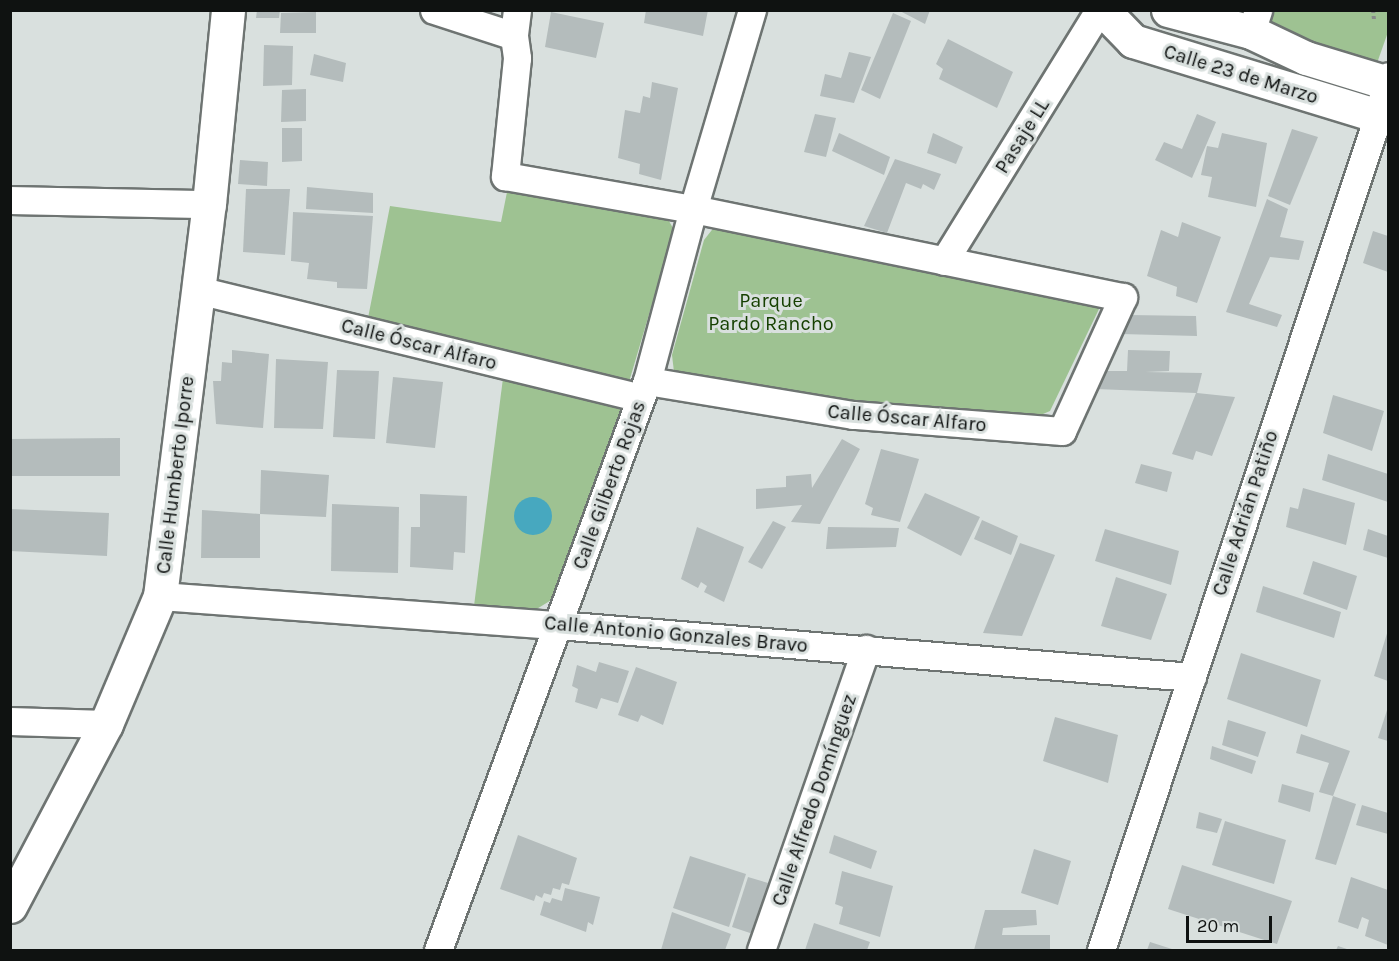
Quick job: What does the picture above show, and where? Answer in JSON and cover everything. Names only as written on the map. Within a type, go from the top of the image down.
[{"type":"street","name":"Calle Humberto Iporre","points":[[10,906],[106,724],[159,596],[209,204],[228,10]]},
{"type":"street","points":[[434,10],[515,23],[518,58],[505,176],[693,209],[944,261]]},
{"type":"street","name":"Calle Gilberto Rojas","points":[[438,951],[643,390],[693,209],[752,10]]},
{"type":"street","name":"Calle 23 de Marzo","points":[[1101,10],[1133,41],[1383,117]]},
{"type":"street","name":"Pasaje LL","points":[[944,261],[1101,10]]},
{"type":"street","name":"Calle 23 de Marzo","points":[[1168,10],[1255,21],[1306,58],[1388,80]]},
{"type":"street","name":"Calle Adrián Patiño","points":[[1101,951],[1383,117],[1388,80]]},
{"type":"street","points":[[10,200],[209,204]]},
{"type":"street","name":"Calle Óscar Alfaro","points":[[198,290],[643,390],[853,416],[1062,431],[1123,297],[944,261]]},
{"type":"street","name":"Calle Antonio Gonzales Bravo","points":[[159,596],[558,625],[1192,677]]},
{"type":"street","name":"Calle Alfredo Domínguez","points":[[761,951],[866,650]]},
{"type":"street","points":[[10,721],[106,724]]},
{"type":"path","points":[[1373,10],[1374,20]]},
{"type":"green space","points":[[1268,11],[1388,11],[1388,32],[1376,66],[1304,42],[1279,29],[1267,18]]},
{"type":"green space","name":"Parque Pardo Rancho","points":[[508,187],[653,215],[669,221],[674,230],[629,382],[368,318],[390,206],[501,222]]},
{"type":"green space","name":"Parque Pardo Rancho","points":[[715,226],[1089,299],[1099,309],[1050,411],[1036,417],[933,411],[688,378],[674,372],[672,355],[704,240]]},
{"type":"green space","points":[[503,378],[623,405],[553,599],[535,610],[474,606]]},
{"type":"water","points":[[533,497],[546,503],[552,516],[546,529],[533,535],[520,529],[514,516],[520,503]]},
{"type":"building","points":[[257,10],[280,10],[279,18],[256,18]]},
{"type":"building","points":[[646,10],[708,10],[703,36],[644,23]]},
{"type":"building","points":[[898,10],[930,10],[925,24]]},
{"type":"building","points":[[316,12],[316,33],[280,33],[281,13]]},
{"type":"building","points":[[551,12],[604,23],[596,58],[545,47]]},
{"type":"building","points":[[893,13],[911,21],[880,99],[861,90]]},
{"type":"building","points":[[948,39],[1013,72],[997,108],[939,79],[943,69],[936,64]]},
{"type":"building","points":[[264,45],[293,46],[292,85],[263,86]]},
{"type":"building","points":[[849,52],[871,57],[854,103],[820,96],[825,74],[841,78]]},
{"type":"building","points":[[314,54],[346,63],[343,82],[310,75]]},
{"type":"building","points":[[652,82],[678,88],[661,180],[639,174],[640,164],[618,158],[625,110],[640,113],[643,96],[650,98]]},
{"type":"building","points":[[306,89],[306,121],[281,122],[282,90]]},
{"type":"building","points":[[815,114],[836,118],[826,157],[804,152]]},
{"type":"building","points":[[1197,114],[1216,122],[1192,178],[1155,160],[1164,142],[1182,149]]},
{"type":"building","points":[[282,128],[302,128],[302,161],[282,162]]},
{"type":"building","points":[[1292,129],[1318,137],[1290,205],[1268,196]]},
{"type":"building","points":[[839,133],[890,157],[884,175],[832,151]]},
{"type":"building","points":[[933,133],[963,147],[956,164],[927,153]]},
{"type":"building","points":[[1222,133],[1267,143],[1256,207],[1208,197],[1212,177],[1201,175],[1207,146],[1218,148]]},
{"type":"building","points":[[895,159],[941,174],[934,190],[923,184],[921,189],[906,183],[887,233],[864,226]]},
{"type":"building","points":[[240,160],[268,162],[267,186],[238,184]]},
{"type":"building","points":[[307,187],[373,193],[373,213],[306,209]]},
{"type":"building","points":[[246,189],[290,189],[285,255],[243,252]]},
{"type":"building","points":[[1267,199],[1288,209],[1280,237],[1304,241],[1299,260],[1270,257],[1249,304],[1282,315],[1277,327],[1226,312]]},
{"type":"building","points":[[293,212],[373,216],[367,289],[337,288],[337,282],[307,279],[309,263],[291,261]]},
{"type":"building","points":[[1182,222],[1221,237],[1197,303],[1176,296],[1177,287],[1147,276],[1161,230],[1178,237]]},
{"type":"building","points":[[1373,231],[1388,236],[1388,272],[1363,263]]},
{"type":"building","points":[[1129,315],[1196,316],[1197,336],[1121,334]]},
{"type":"building","points":[[232,350],[269,354],[263,428],[216,424],[213,381],[221,381],[222,362],[232,363]]},
{"type":"building","points":[[1128,350],[1170,351],[1169,371],[1145,372],[1202,373],[1197,393],[1235,397],[1212,456],[1196,451],[1193,460],[1172,454],[1196,393],[1096,389],[1104,371],[1127,371]]},
{"type":"building","points":[[276,359],[328,362],[323,429],[274,428]]},
{"type":"building","points":[[337,370],[379,371],[375,439],[333,437]]},
{"type":"building","points":[[393,377],[443,382],[435,448],[386,443]]},
{"type":"building","points":[[1333,395],[1384,411],[1372,451],[1323,433]]},
{"type":"building","points":[[120,438],[120,476],[10,476],[10,439]]},
{"type":"building","points":[[842,439],[860,449],[820,524],[791,522],[802,505],[756,509],[756,489],[786,487],[786,476],[811,474],[812,488]]},
{"type":"building","points":[[881,449],[919,459],[900,522],[871,515],[873,508],[865,504]]},
{"type":"building","points":[[1328,454],[1388,474],[1388,502],[1322,480]]},
{"type":"building","points":[[1141,464],[1172,472],[1167,492],[1135,483]]},
{"type":"building","points":[[261,470],[329,475],[326,517],[260,514]]},
{"type":"building","points":[[1303,488],[1355,503],[1346,545],[1286,527],[1290,507],[1298,509]]},
{"type":"building","points":[[925,493],[980,517],[961,556],[907,528]]},
{"type":"building","points":[[420,494],[467,496],[465,553],[454,552],[453,570],[410,567],[411,527],[420,527]]},
{"type":"building","points":[[332,504],[399,507],[398,573],[331,571]]},
{"type":"building","points":[[10,509],[109,513],[107,556],[10,551]]},
{"type":"building","points":[[202,510],[260,514],[260,558],[201,558]]},
{"type":"building","points":[[982,520],[1018,536],[1011,555],[974,539]]},
{"type":"building","points":[[773,521],[786,527],[762,569],[748,562]]},
{"type":"building","points":[[697,527],[744,547],[724,602],[704,592],[707,586],[701,582],[698,588],[681,579]]},
{"type":"building","points":[[828,527],[899,528],[896,547],[826,549]]},
{"type":"building","points":[[1105,529],[1179,551],[1171,585],[1095,561]]},
{"type":"building","points":[[1368,529],[1388,536],[1388,558],[1363,550]]},
{"type":"building","points":[[1020,543],[1055,555],[1022,636],[983,633]]},
{"type":"building","points":[[1313,561],[1357,576],[1347,610],[1303,594]]},
{"type":"building","points":[[1116,577],[1167,594],[1151,640],[1101,626]]},
{"type":"building","points":[[1263,586],[1341,612],[1334,638],[1256,612]]},
{"type":"building","points":[[1388,630],[1388,681],[1374,676]]},
{"type":"building","points":[[1241,653],[1321,680],[1307,727],[1227,699]]},
{"type":"building","points":[[599,662],[629,671],[618,703],[601,698],[597,709],[575,702],[578,689],[572,686],[577,665],[596,672]]},
{"type":"building","points":[[636,667],[677,682],[663,725],[641,715],[638,722],[618,715]]},
{"type":"building","points":[[1388,707],[1388,741],[1378,738]]},
{"type":"building","points":[[1055,717],[1118,735],[1108,783],[1043,761]]},
{"type":"building","points":[[1228,720],[1266,732],[1258,757],[1222,745]]},
{"type":"building","points":[[1301,734],[1350,751],[1333,796],[1319,792],[1329,763],[1296,753]]},
{"type":"building","points":[[1212,746],[1256,761],[1252,774],[1210,759]]},
{"type":"building","points":[[1282,784],[1314,793],[1310,812],[1278,802]]},
{"type":"building","points":[[1333,796],[1356,804],[1336,865],[1315,859]]},
{"type":"building","points":[[1362,805],[1388,813],[1388,834],[1356,825]]},
{"type":"building","points":[[1199,812],[1222,819],[1217,833],[1196,828]]},
{"type":"building","points":[[1225,821],[1286,840],[1274,884],[1212,865]]},
{"type":"building","points":[[518,835],[577,858],[569,885],[562,883],[560,890],[553,888],[551,895],[544,893],[542,898],[536,895],[534,901],[500,889]]},
{"type":"building","points":[[834,835],[877,851],[871,869],[829,853]]},
{"type":"building","points":[[1034,849],[1071,861],[1058,905],[1021,893]]},
{"type":"building","points":[[690,856],[746,874],[729,927],[673,908]]},
{"type":"building","points":[[1182,865],[1292,901],[1277,944],[1168,909]]},
{"type":"building","points":[[842,871],[893,886],[880,937],[839,924],[843,907],[835,904]]},
{"type":"building","points":[[748,877],[768,883],[753,934],[732,927]]},
{"type":"building","points":[[1351,877],[1388,890],[1388,945],[1365,936],[1369,920],[1362,917],[1358,929],[1338,922]]},
{"type":"building","points":[[565,888],[600,897],[593,925],[588,922],[586,932],[540,915],[544,901],[550,903],[552,898],[562,901]]},
{"type":"building","points":[[985,910],[1036,910],[1037,925],[1003,928],[1002,935],[1050,935],[1050,950],[974,950]]},
{"type":"building","points":[[672,912],[731,934],[725,950],[661,950]]},
{"type":"building","points":[[814,923],[870,942],[867,950],[805,950]]},
{"type":"building","points":[[1150,942],[1175,950],[1147,950]]},
{"type":"building","points":[[1338,946],[1350,950],[1336,950]]}]
